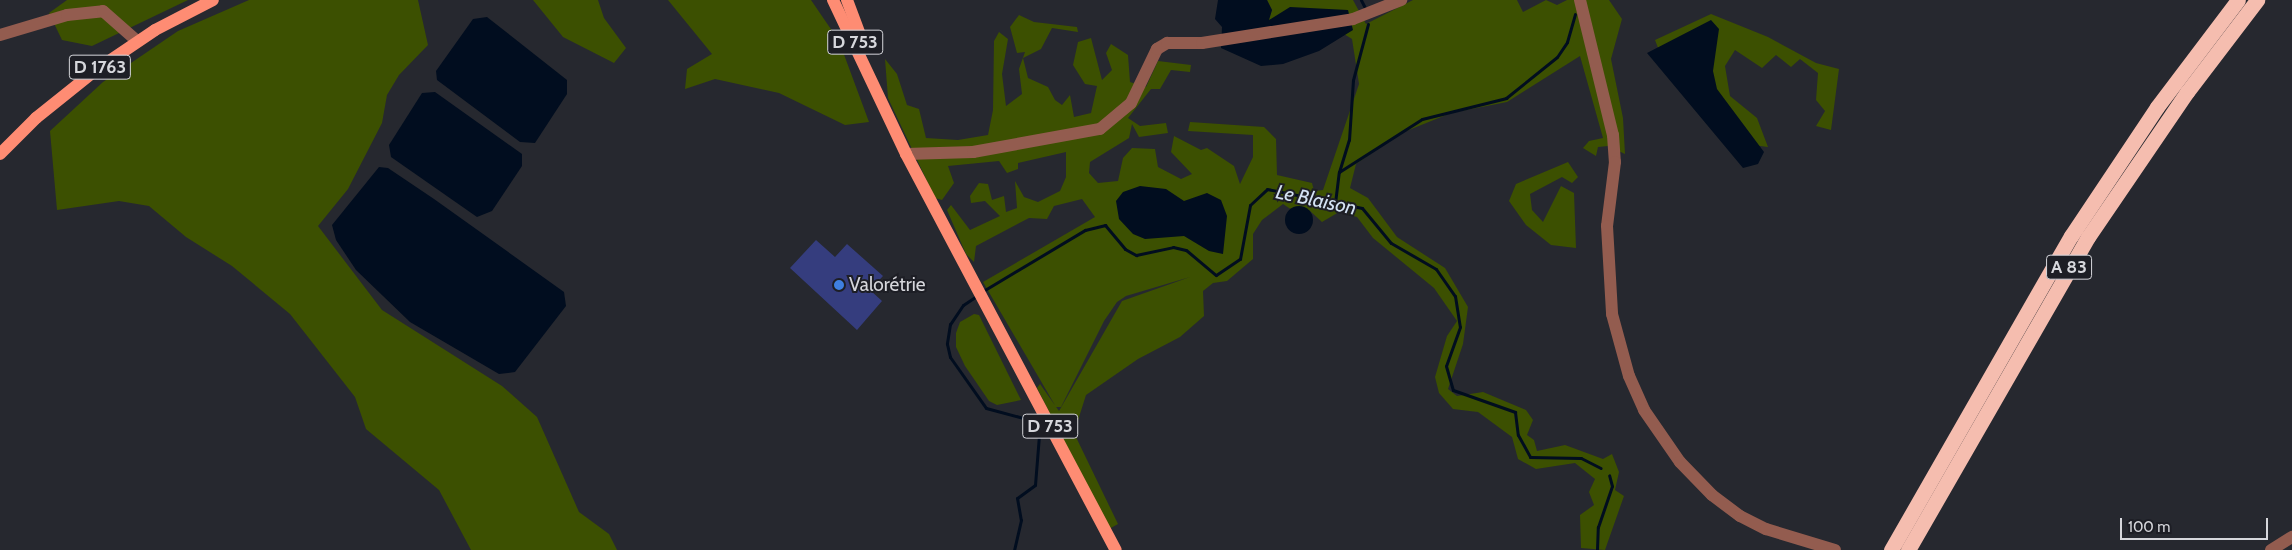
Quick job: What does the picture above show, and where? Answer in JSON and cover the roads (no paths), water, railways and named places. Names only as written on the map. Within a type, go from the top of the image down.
[{"type":"highway","name":"A 83","points":[[1891,550],[2071,236],[2153,113],[2238,0]]},
{"type":"highway","name":"A 83","points":[[1908,550],[2088,237],[2171,114],[2257,0]]},
{"type":"main road","name":"D 1763","points":[[0,154],[36,118],[137,42],[213,0]]},
{"type":"main road","name":"D 753","points":[[833,0],[875,84],[906,154],[1116,550]]},
{"type":"main road","name":"D 753","points":[[847,0],[875,84]]},
{"type":"street","points":[[906,154],[973,152],[1100,129],[1131,104],[1157,49],[1167,43],[1202,43],[1346,20],[1375,13],[1401,0]]},
{"type":"street","points":[[1580,0],[1614,135],[1615,162],[1607,226],[1612,314],[1629,376],[1644,410],[1680,462],[1733,510],[1766,529],[1835,550]]},
{"type":"street","points":[[0,35],[67,15],[103,11],[137,42]]},
{"type":"street","points":[[2271,550],[2292,537]]},
{"type":"water","points":[[1218,0],[1267,0],[1272,10],[1269,20],[1290,7],[1348,10],[1353,30],[1319,51],[1283,64],[1261,66],[1221,48],[1222,27],[1215,19]]},
{"type":"water","points":[[487,17],[567,80],[567,94],[535,143],[520,142],[437,80],[436,71],[473,19]]},
{"type":"water","points":[[1711,20],[1719,29],[1713,71],[1717,89],[1764,152],[1758,164],[1743,168],[1647,53]]},
{"type":"water","points":[[435,92],[522,154],[522,166],[492,211],[477,217],[391,157],[389,145],[422,93]]},
{"type":"water","points":[[379,167],[388,168],[434,199],[564,292],[566,306],[515,372],[499,374],[410,322],[356,270],[336,240],[332,225]]},
{"type":"water","points":[[1140,186],[1166,189],[1184,201],[1207,193],[1221,200],[1227,216],[1223,254],[1209,251],[1184,236],[1145,239],[1133,234],[1119,219],[1116,201],[1123,192]]},
{"type":"water","points":[[1299,206],[1309,210],[1313,220],[1309,230],[1299,234],[1289,230],[1285,220],[1289,210]]},
{"type":"waterway","points":[[1361,0],[1366,10]]},
{"type":"waterway","points":[[1335,203],[1339,172],[1422,119],[1506,98],[1557,57],[1567,42],[1575,14]]},
{"type":"waterway","points":[[1339,172],[1349,140],[1353,80],[1368,24]]},
{"type":"waterway","name":"Le Blaison","points":[[983,291],[1085,230],[1105,225],[1125,249],[1136,255],[1173,247],[1186,250],[1216,275],[1240,259],[1250,205],[1267,189],[1362,208],[1391,243],[1436,269],[1455,296],[1460,327],[1446,366],[1453,390],[1515,412],[1518,435],[1530,457],[1581,458],[1601,468]]},
{"type":"waterway","name":"Le Blaison","points":[[978,295],[963,305],[950,324],[947,344],[950,357],[986,408],[1024,418],[1039,435],[1035,485],[1017,498],[1021,520],[1014,550]]},
{"type":"waterway","name":"Le Blaison","points":[[1597,550],[1598,527],[1612,486],[1609,475]]},
{"type":"place","name":"Valorétrie","points":[[839,285]]}]
